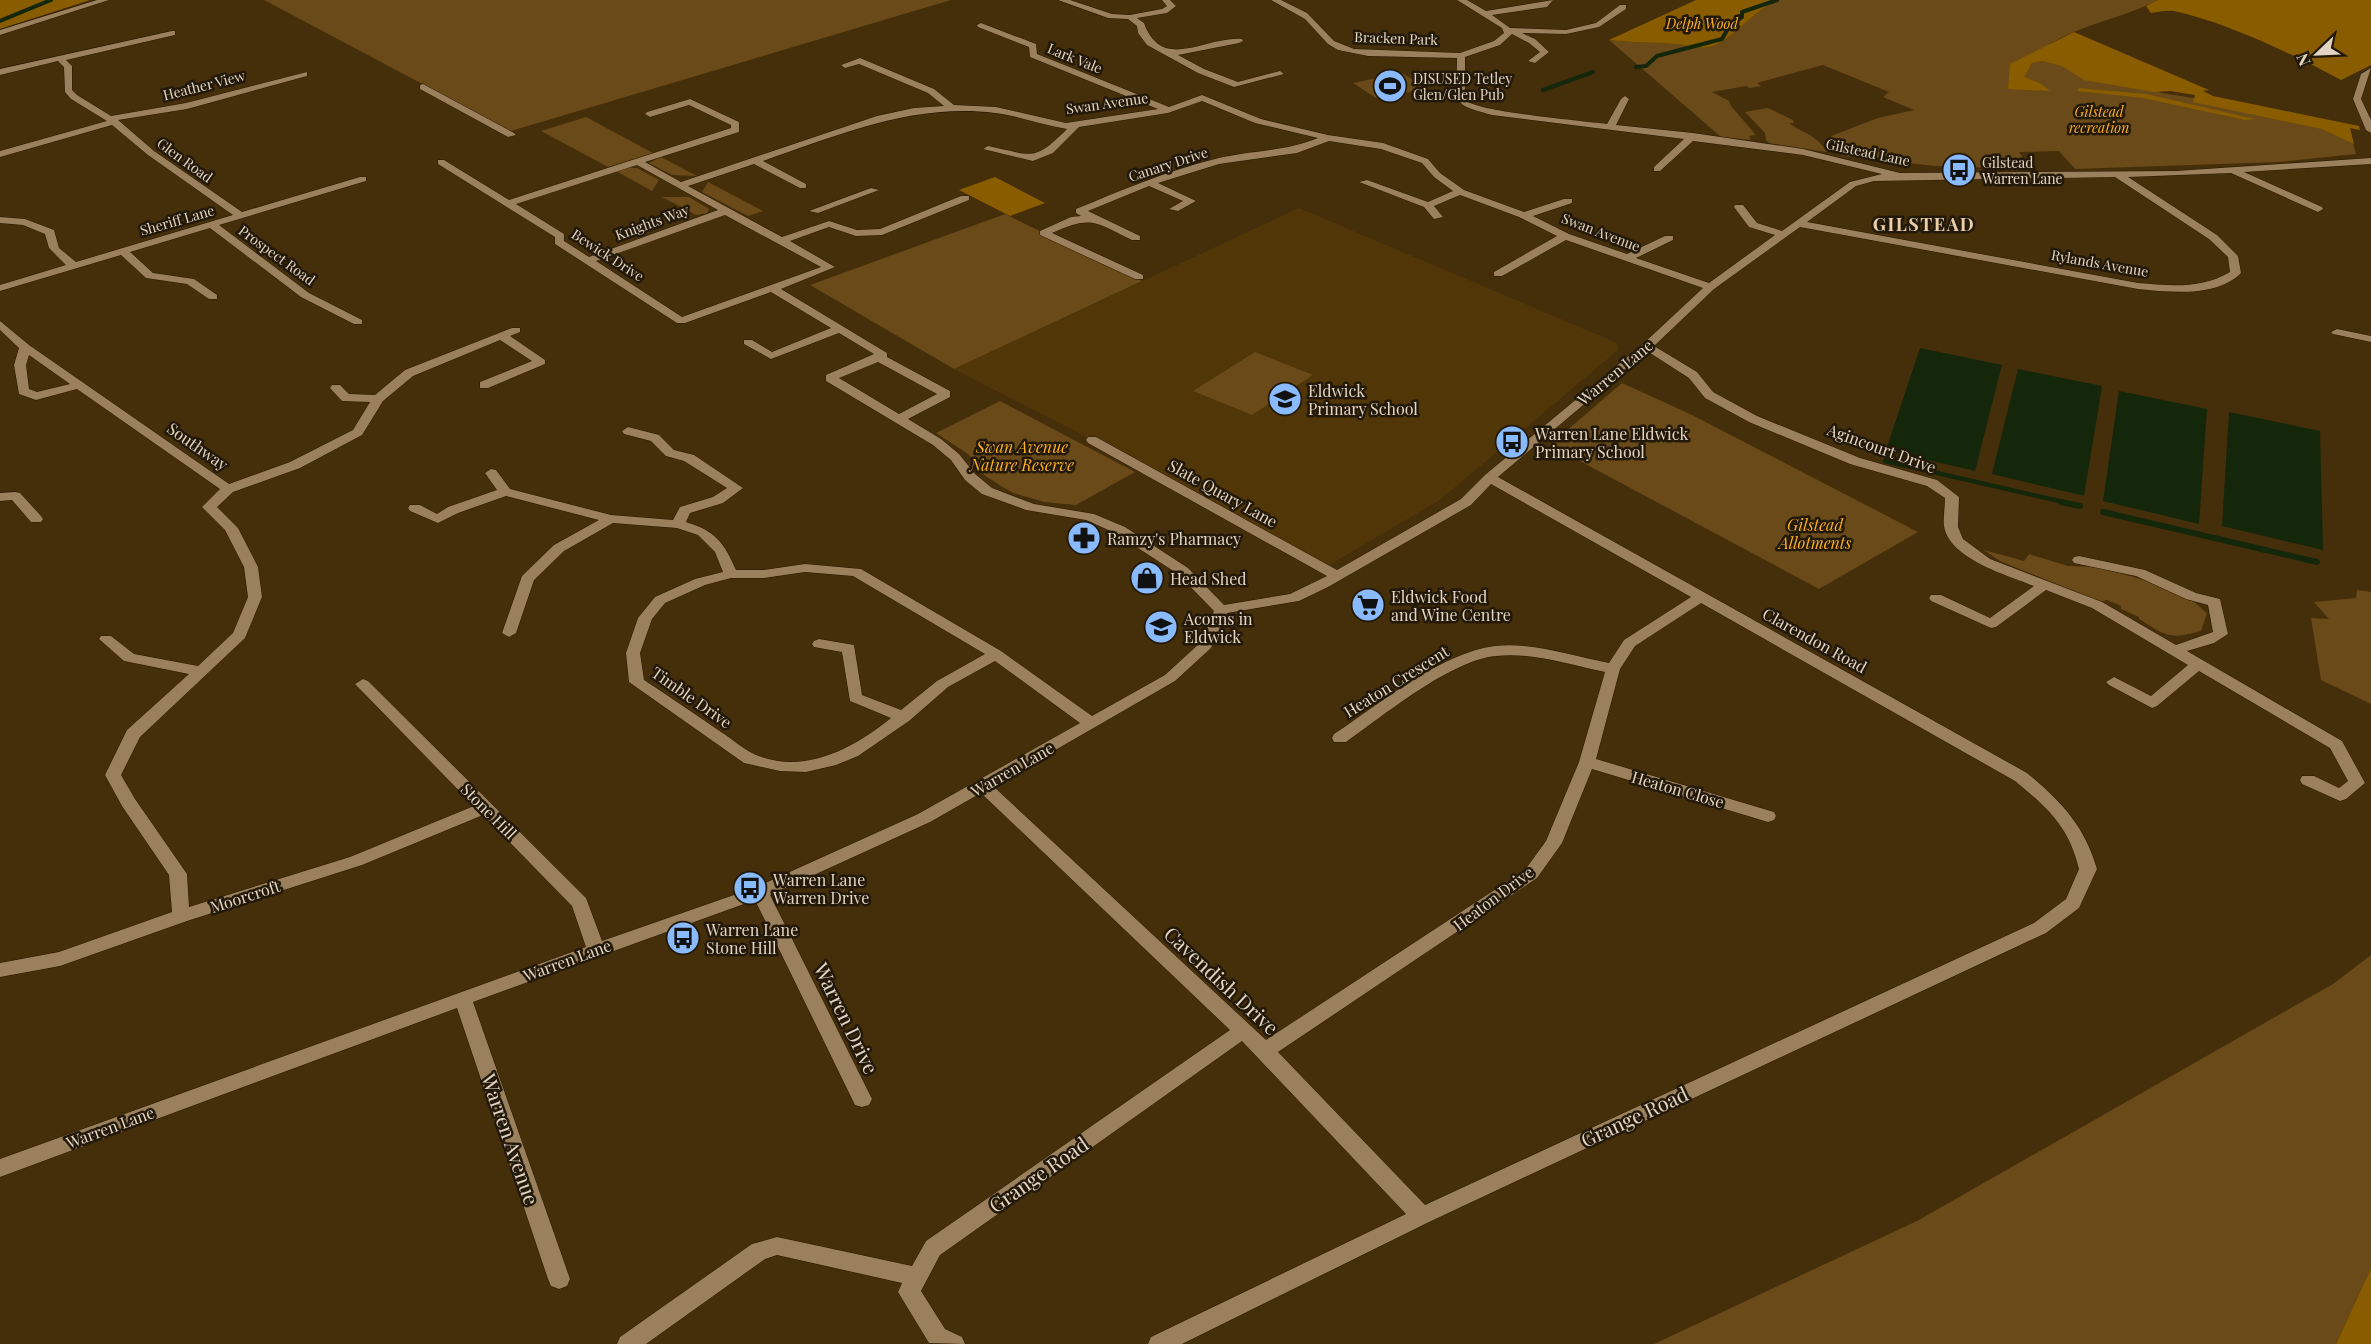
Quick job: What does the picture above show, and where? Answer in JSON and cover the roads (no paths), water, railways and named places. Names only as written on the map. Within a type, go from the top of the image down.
[{"type":"street","points":[[0,33],[105,0]]},
{"type":"street","points":[[1062,0],[1111,16],[1130,17],[1164,11],[1172,6],[1166,0]]},
{"type":"street","name":"Bracken Park","points":[[1275,0],[1308,17],[1329,42],[1341,48],[1368,52],[1438,52],[1461,56]]},
{"type":"street","points":[[1461,0],[1508,32],[1532,41],[1545,52],[1532,61]]},
{"type":"street","points":[[1484,14],[1544,6],[1550,0]]},
{"type":"street","points":[[1461,56],[1497,43],[1508,32],[1566,32],[1599,25],[1623,7]]},
{"type":"street","points":[[1130,17],[1141,24],[1142,33],[1150,43],[1201,71],[1237,85]]},
{"type":"street","name":"Lark Vale","points":[[981,25],[1033,46],[1034,55],[1042,59],[1168,110]]},
{"type":"street","points":[[0,72],[172,33]]},
{"type":"street","points":[[1169,54],[1239,41]]},
{"type":"street","points":[[845,66],[874,56]]},
{"type":"street","name":"Gilstead Lane","points":[[1461,56],[1460,95],[1465,105],[1492,112],[1693,136],[1803,152],[1900,176],[2118,175],[2232,171],[2371,161]]},
{"type":"street","name":"Glen Road","points":[[59,58],[68,66],[68,90],[74,97],[112,120],[151,153],[241,216]]},
{"type":"street","points":[[860,61],[931,91],[952,108]]},
{"type":"street","points":[[2371,71],[2365,74],[2357,99],[2371,130]]},
{"type":"street","name":"Heather View","points":[[112,120],[187,106],[304,74]]},
{"type":"street","points":[[1203,98],[1237,85],[1280,74]]},
{"type":"street","points":[[423,87],[511,135]]},
{"type":"street","name":"Swan Avenue","points":[[681,186],[880,118],[914,111],[952,108],[996,110],[1066,126],[1168,110],[1203,98],[1258,121],[1328,138],[1383,146],[1425,161],[1437,175],[1460,192],[1523,215],[1565,237],[1710,287]]},
{"type":"street","points":[[1611,126],[1625,99]]},
{"type":"street","points":[[508,203],[736,130],[736,124],[690,102],[650,114]]},
{"type":"street","points":[[0,154],[112,120]]},
{"type":"street","points":[[988,149],[1033,158],[1050,151],[1076,125]]},
{"type":"street","points":[[1657,169],[1693,136]]},
{"type":"street","name":"Canary Drive","points":[[1092,218],[1080,211],[1149,183],[1218,161],[1298,150],[1328,138]]},
{"type":"street","points":[[755,161],[803,186]]},
{"type":"street","name":"Bewick Drive","points":[[441,162],[560,236],[559,242],[681,321],[772,288]]},
{"type":"street","points":[[638,162],[830,267],[772,288]]},
{"type":"street","points":[[2232,171],[2318,209]]},
{"type":"street","name":"Rylands Avenue","points":[[1800,224],[2138,286],[2165,289],[2222,284],[2236,273],[2233,256],[2213,237],[2118,175]]},
{"type":"street","name":"Warren Lane","points":[[0,1168],[760,892],[924,818],[1170,678],[1206,645],[1221,610],[1294,598],[1338,576],[1466,502],[1490,478],[1647,346],[1710,287],[1853,184],[1873,178],[1900,176]]},
{"type":"street","name":"Sheriff Lane","points":[[0,288],[363,180]]},
{"type":"street","points":[[1365,182],[1428,205],[1438,217]]},
{"type":"street","points":[[1149,183],[1191,201],[1174,208]]},
{"type":"street","points":[[874,190],[814,211],[830,224],[856,233],[882,232],[905,220],[965,198]]},
{"type":"street","points":[[1428,205],[1460,192]]},
{"type":"street","points":[[1523,215],[1568,201]]},
{"type":"street","points":[[1739,207],[1753,225],[1782,234]]},
{"type":"street","points":[[933,210],[948,218]]},
{"type":"street","name":"Knights Way","points":[[589,260],[726,211]]},
{"type":"street","points":[[1136,238],[1092,218],[1075,219],[1044,233],[1139,277]]},
{"type":"street","points":[[0,220],[25,222],[50,232],[51,245],[56,253],[74,265]]},
{"type":"street","points":[[783,240],[830,224]]},
{"type":"street","name":"Prospect Road","points":[[212,225],[305,295],[358,322]]},
{"type":"street","points":[[1498,274],[1565,237]]},
{"type":"street","points":[[1627,258],[1669,238]]},
{"type":"street","points":[[123,251],[150,276],[190,281],[213,297]]},
{"type":"street","points":[[772,288],[883,355],[830,378],[937,442],[955,457],[970,477],[993,494],[1031,507],[1089,517],[1120,530],[1183,571],[1221,610]]},
{"type":"street","name":"Southway","points":[[0,324],[25,347],[228,489],[209,507],[231,528],[250,567],[255,597],[240,635],[133,734],[113,775],[128,802],[178,874],[181,916]]},
{"type":"street","points":[[748,342],[771,356],[839,329]]},
{"type":"street","points":[[228,489],[296,465],[358,432],[378,399],[409,373],[516,330]]},
{"type":"street","points":[[2337,332],[2371,339]]},
{"type":"street","points":[[484,385],[541,362],[503,337]]},
{"type":"street","name":"Agincourt Drive","points":[[1647,346],[1693,375],[1709,395],[1753,419],[1855,461],[1932,483],[1952,497],[1951,527],[1957,541],[1985,562],[2097,605],[2336,745],[2356,783],[2340,795],[2308,780]]},
{"type":"street","points":[[25,347],[20,365],[22,391],[36,396],[79,385]]},
{"type":"street","points":[[878,357],[946,394],[898,420]]},
{"type":"street","points":[[336,388],[346,398],[378,399]]},
{"type":"street","points":[[628,431],[655,438],[670,453],[689,458],[736,488],[717,500],[686,510],[678,524]]},
{"type":"street","name":"Slate Quary Lane","points":[[1092,440],[1338,576]]},
{"type":"street","points":[[490,473],[505,492]]},
{"type":"street","name":"Clarendon Road","points":[[1490,478],[2021,777],[2056,805],[2075,834],[2088,869]]},
{"type":"street","points":[[416,508],[438,519],[453,510],[505,492],[611,519],[678,524],[703,532],[721,550],[731,574]]},
{"type":"street","points":[[0,497],[15,496],[36,519]]},
{"type":"street","points":[[509,633],[526,579],[560,548],[611,519]]},
{"type":"street","points":[[2079,560],[2140,573],[2191,596],[2215,602],[2221,634],[2176,650]]},
{"type":"street","name":"Timble Drive","points":[[996,654],[938,687],[868,745],[824,763],[798,768],[771,766],[750,759],[637,682],[633,653],[645,618],[660,600],[700,582],[731,574],[764,574],[805,568],[856,572],[996,654],[1091,723]]},
{"type":"street","points":[[1936,598],[1991,624],[2044,585]]},
{"type":"street","name":"Heaton Drive","points":[[1265,1051],[1531,874],[1554,843],[1587,762],[1613,669],[1629,643],[1701,597]]},
{"type":"street","points":[[106,639],[129,658],[200,671]]},
{"type":"street","points":[[819,644],[849,648],[855,698],[904,717]]},
{"type":"street","name":"Heaton Crescent","points":[[1340,738],[1457,662],[1492,651],[1514,651],[1613,669]]},
{"type":"street","points":[[2114,682],[2152,703],[2198,664]]},
{"type":"street","name":"Stone Hill","points":[[363,684],[580,903],[596,950]]},
{"type":"street","name":"Heaton Close","points":[[1587,762],[1768,816]]},
{"type":"street","name":"Cavendish Drive","points":[[983,786],[1265,1051],[1422,1216]]},
{"type":"street","name":"Moorcroft","points":[[0,970],[60,959],[181,916],[356,861],[485,808]]},
{"type":"street","name":"Grange Road","points":[[1160,1344],[1422,1216],[2040,928],[2073,903],[2088,869]]},
{"type":"street","name":"Warren Drive","points":[[760,892],[862,1099]]},
{"type":"street","name":"Warren Avenue","points":[[463,999],[559,1279]]},
{"type":"street","name":"Grange Road","points":[[954,1344],[937,1335],[909,1292],[933,1248],[1242,1031]]},
{"type":"street","points":[[628,1344],[759,1251],[777,1246],[917,1278]]},
{"type":"waterway","points":[[0,21],[51,0]]},
{"type":"waterway","points":[[1636,67],[1646,66],[1657,56],[1722,39],[1730,25],[1742,17],[1742,12],[1777,0]]},
{"type":"waterway","points":[[1543,90],[1593,72]]},
{"type":"waterway","points":[[1885,461],[2068,503]]},
{"type":"waterway","points":[[2061,502],[2080,506]]},
{"type":"waterway","points":[[2103,512],[2317,562]]},
{"type":"place","name":"DISUSED Tetley Glen/Glen Pub","points":[[1390,86]]},
{"type":"place","name":"Gilstead Warren Lane","points":[[1959,170]]},
{"type":"place","name":"Eldwick Primary School","points":[[1285,399]]},
{"type":"place","name":"Warren Lane Eldwick Primary School","points":[[1512,442]]},
{"type":"place","name":"Ramzy's Pharmacy","points":[[1084,538]]},
{"type":"place","name":"Head Shed","points":[[1147,578]]},
{"type":"place","name":"Eldwick Food and Wine Centre","points":[[1368,605]]},
{"type":"place","name":"Acorns in Eldwick","points":[[1161,627]]},
{"type":"place","name":"Warren Lane Warren Drive","points":[[750,888]]},
{"type":"place","name":"Warren Lane Stone Hill","points":[[683,938]]},
{"type":"district","name":"GILSTEAD","points":[[1924,224]]},
{"type":"park label","name":"Delph Wood","points":[[1702,23]]},
{"type":"park label","name":"Gilstead recreation","points":[[2099,120]]},
{"type":"park label","name":"Swan Avenue Nature Reserve","points":[[1022,455]]},
{"type":"park label","name":"Gilstead Allotments","points":[[1815,533]]}]
